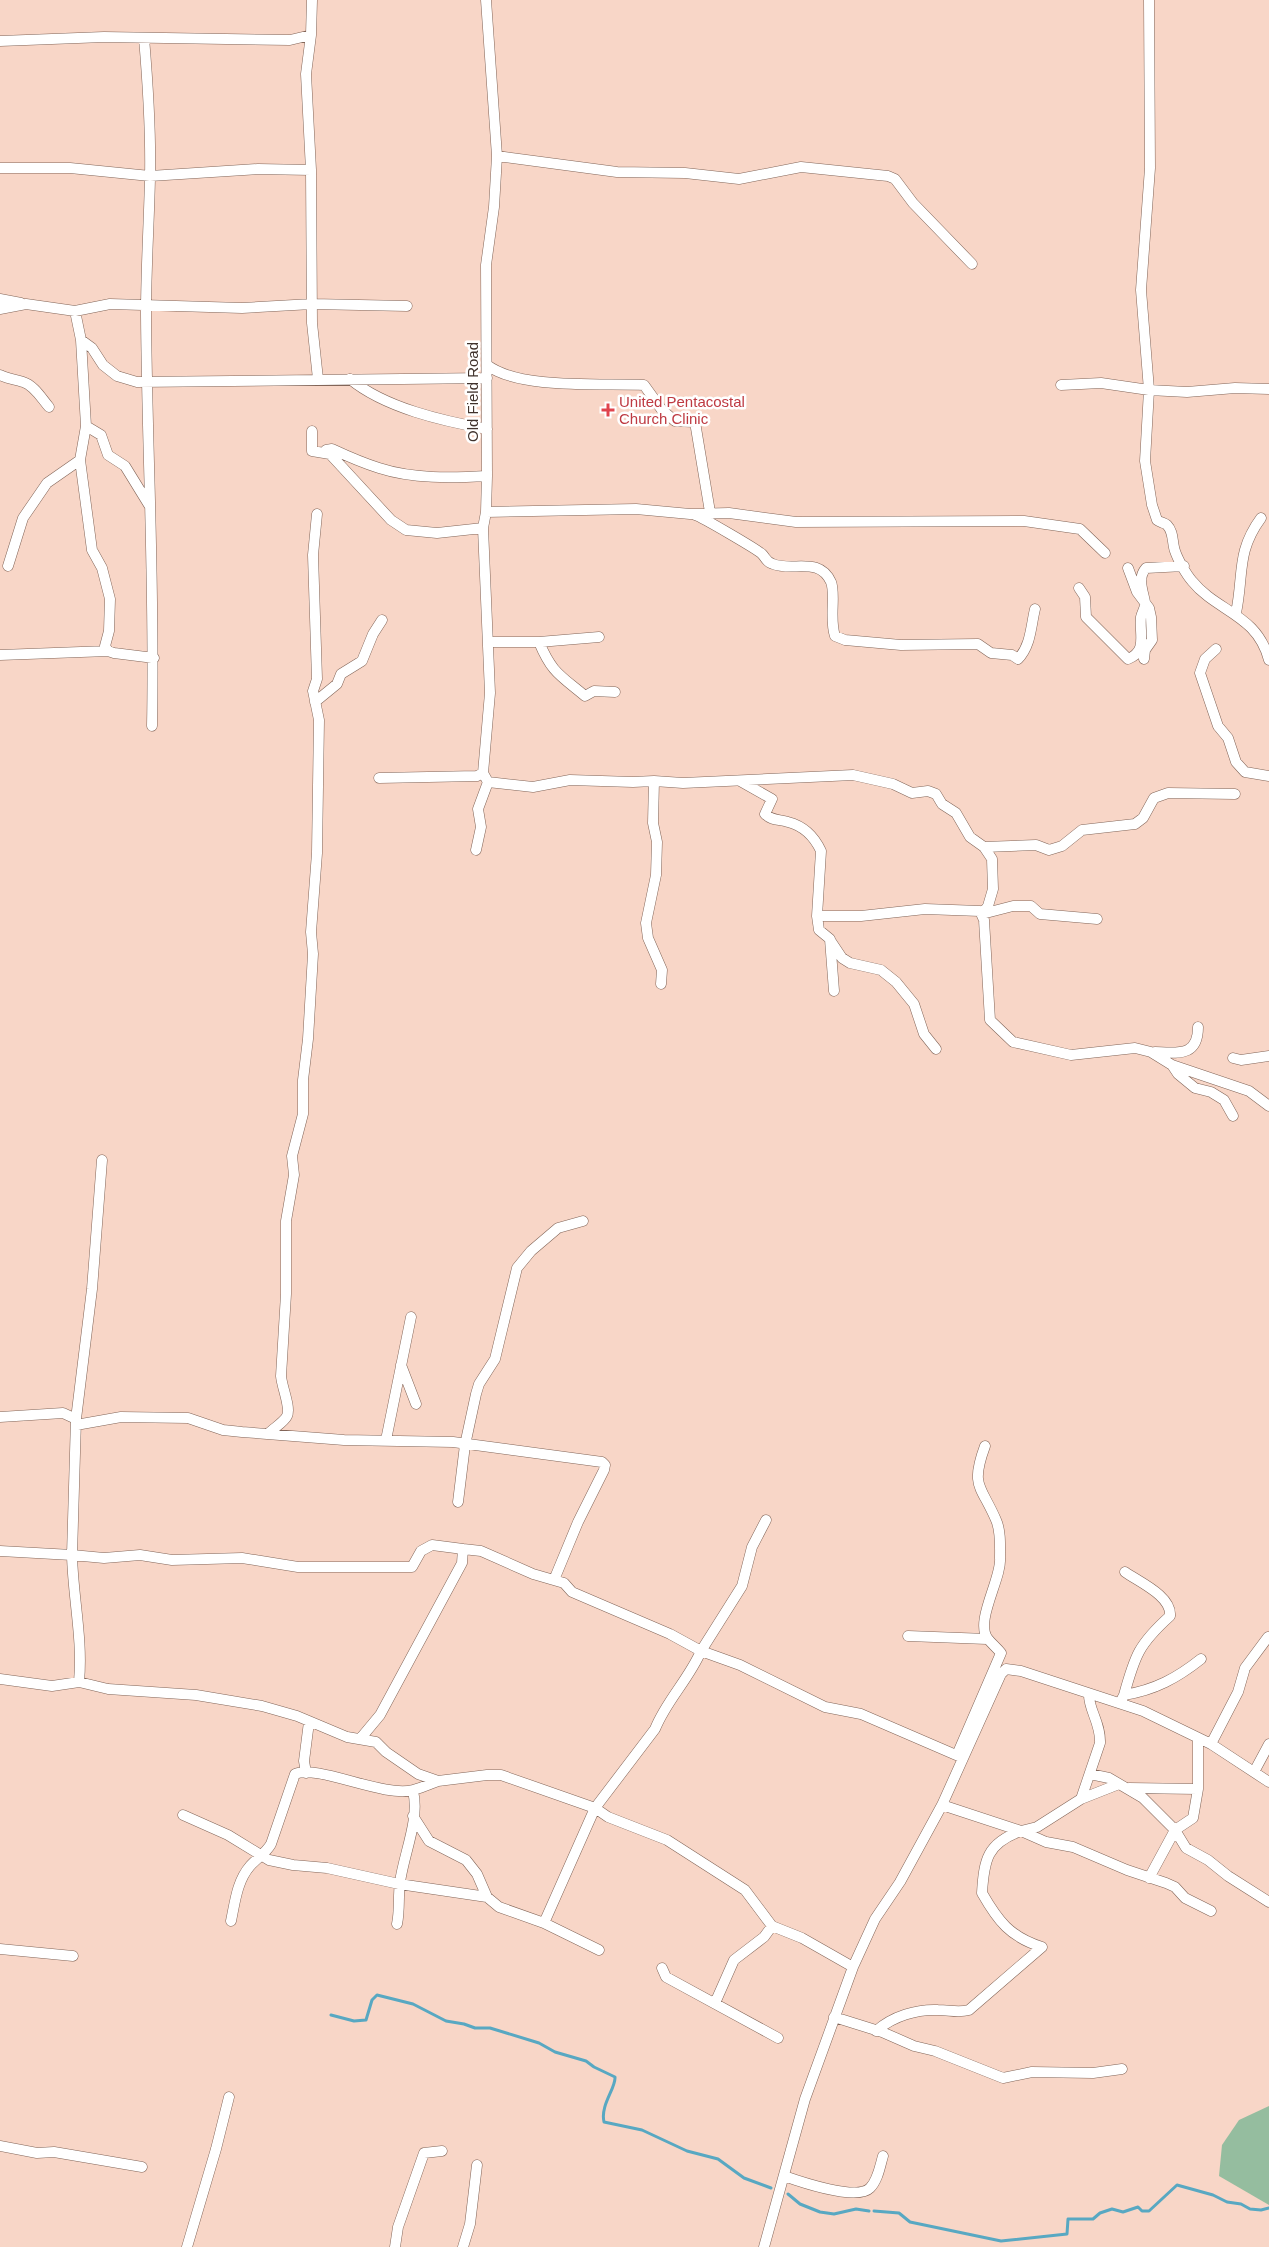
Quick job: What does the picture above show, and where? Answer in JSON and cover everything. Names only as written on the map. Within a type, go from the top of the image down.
[{"type":"street","points":[[312,0],[311,35],[306,74],[311,170],[312,304],[318,379]]},
{"type":"street","name":"Old Field Road","points":[[476,850],[481,827],[478,809],[485,778],[490,693],[482,528],[486,512],[487,476],[486,265],[494,207],[497,156],[486,0]]},
{"type":"street","points":[[1150,0],[1150,168],[1141,290],[1149,390],[1145,461],[1152,505],[1156,520],[1167,525],[1172,534],[1175,552],[1192,581],[1221,605],[1236,613],[1252,629],[1267,647],[1269,660]]},
{"type":"street","points":[[0,41],[56,37],[290,40],[311,35]]},
{"type":"street","points":[[144,38],[149,102],[150,176],[146,305],[153,567],[154,658],[152,726]]},
{"type":"street","points":[[497,156],[617,172],[684,173],[739,179],[801,167],[888,176],[895,179],[913,203],[972,264]]},
{"type":"street","points":[[0,168],[70,168],[150,176],[258,169],[311,170]]},
{"type":"street","points":[[0,299],[75,311],[110,304],[242,308],[312,304],[407,306]]},
{"type":"street","points":[[0,309],[26,304]]},
{"type":"street","points":[[75,311],[81,340],[86,426],[80,460],[92,550],[102,568],[110,599],[109,631],[105,646],[108,651]]},
{"type":"street","points":[[81,340],[92,348],[103,364],[117,376],[148,382],[487,378]]},
{"type":"street","points":[[487,365],[498,373],[530,379],[570,383],[644,385],[662,410],[675,421],[695,422],[704,462],[710,512]]},
{"type":"street","points":[[0,375],[10,380],[24,382],[33,388],[49,407]]},
{"type":"street","points":[[350,379],[362,389],[393,404],[450,422],[487,429]]},
{"type":"street","points":[[1061,384],[1101,383],[1149,390],[1187,392],[1235,388],[1269,389]]},
{"type":"street","points":[[86,426],[101,435],[108,455],[125,466],[150,505]]},
{"type":"street","points":[[312,431],[312,451]]},
{"type":"street","points":[[312,451],[332,449],[380,468],[415,475],[449,478],[487,476]]},
{"type":"street","points":[[312,451],[330,454],[391,520],[406,530],[437,533],[482,528]]},
{"type":"street","points":[[8,566],[23,518],[47,483],[80,460]]},
{"type":"street","points":[[486,512],[636,509],[690,514],[705,518],[736,539],[762,553],[766,561],[774,565],[817,567],[824,573],[832,584],[831,626],[835,636],[845,640],[901,645],[978,644],[991,653],[1012,655],[1018,659],[1025,653],[1035,609]]},
{"type":"street","points":[[690,514],[710,512],[796,522],[1034,522],[1080,529],[1104,553]]},
{"type":"street","points":[[269,1433],[286,1418],[288,1408],[282,1388],[281,1376],[286,1294],[286,1221],[294,1175],[292,1156],[303,1114],[303,1080],[308,1039],[313,954],[311,932],[317,853],[319,720],[313,691],[317,679],[313,555],[317,514]]},
{"type":"street","points":[[1236,613],[1244,551],[1250,534],[1261,518]]},
{"type":"street","points":[[1144,659],[1152,633],[1151,617],[1141,588],[1141,576],[1146,568],[1184,566]]},
{"type":"street","points":[[1128,568],[1137,592],[1146,604]]},
{"type":"street","points":[[1079,588],[1085,597],[1086,617],[1128,659],[1134,656],[1143,641],[1141,617],[1146,604]]},
{"type":"street","points":[[315,702],[337,684],[341,674],[362,661],[372,634],[382,620]]},
{"type":"street","points":[[489,642],[539,642],[599,638]]},
{"type":"street","points":[[539,642],[548,664],[558,676],[585,696],[594,691],[615,692]]},
{"type":"street","points":[[1216,648],[1205,659],[1200,673],[1218,726],[1228,738],[1236,762],[1245,772],[1269,776]]},
{"type":"street","points":[[0,655],[108,651],[154,658]]},
{"type":"street","points":[[379,778],[477,776],[533,787],[570,780],[654,780],[683,783],[853,775],[893,784],[912,793],[928,791],[936,794],[942,804],[956,812],[976,844],[984,847],[1036,845],[1049,850],[1062,846],[1082,830],[1135,824],[1143,818],[1154,798],[1168,793],[1235,794]]},
{"type":"street","points":[[654,780],[653,824],[657,842],[656,875],[646,923],[648,938],[662,970],[661,984]]},
{"type":"street","points":[[740,781],[772,798],[765,814],[770,819],[802,827],[816,842],[820,851],[817,916],[819,930],[830,939],[842,958],[850,963],[881,970],[896,982],[914,1004],[924,1034],[936,1049]]},
{"type":"street","points":[[984,847],[992,858],[994,875],[988,906],[982,914],[990,1020],[1013,1042],[1071,1055],[1135,1048],[1151,1052],[1181,1053],[1190,1050],[1198,1039],[1198,1027]]},
{"type":"street","points":[[817,916],[861,916],[926,909],[980,911],[982,914],[1013,906],[1030,906],[1040,914],[1097,919]]},
{"type":"street","points":[[830,939],[834,991]]},
{"type":"street","points":[[1151,1052],[1172,1065],[1249,1090],[1269,1106]]},
{"type":"street","points":[[1233,1058],[1241,1060],[1269,1056]]},
{"type":"street","points":[[1172,1065],[1178,1074],[1195,1088],[1211,1092],[1224,1100],[1233,1116]]},
{"type":"street","points":[[79,1682],[79,1626],[73,1590],[72,1555],[76,1422],[92,1289],[102,1160]]},
{"type":"street","points":[[458,1502],[465,1445],[478,1384],[496,1360],[518,1268],[531,1251],[558,1228],[583,1221]]},
{"type":"street","points":[[386,1440],[411,1317]]},
{"type":"street","points":[[401,1365],[416,1404]]},
{"type":"street","points":[[0,1417],[63,1413],[76,1422],[121,1417],[188,1418],[223,1430],[344,1440],[453,1442],[602,1462],[605,1465],[554,1580]]},
{"type":"street","points":[[764,2247],[805,2099],[834,2017],[875,1919],[900,1882],[942,1805],[1001,1653],[987,1639],[985,1618],[1001,1568],[999,1529],[980,1491],[977,1480],[978,1466],[985,1446]]},
{"type":"street","points":[[544,1923],[595,1808],[655,1729],[661,1714],[680,1688],[742,1586],[752,1547],[766,1520]]},
{"type":"street","points":[[0,1551],[104,1558],[140,1555],[172,1560],[242,1558],[298,1567],[412,1567],[421,1551],[432,1545],[481,1550],[533,1574],[564,1583],[572,1592],[670,1634],[701,1651],[740,1665],[825,1707],[861,1714],[960,1756]]},
{"type":"street","points":[[360,1739],[371,1728],[392,1693],[462,1563],[463,1549]]},
{"type":"street","points":[[1122,1698],[1134,1658],[1141,1645],[1170,1616],[1169,1605],[1125,1572]]},
{"type":"street","points":[[908,1636],[987,1639]]},
{"type":"street","points":[[1211,1744],[1238,1692],[1245,1668],[1268,1637]]},
{"type":"street","points":[[1122,1698],[1175,1679],[1201,1659]]},
{"type":"street","points":[[960,1756],[1001,1674],[1006,1669],[1021,1671],[1089,1694],[1122,1698],[1211,1744],[1269,1782]]},
{"type":"street","points":[[0,1679],[52,1686],[79,1682],[108,1689],[196,1695],[262,1706],[309,1722],[347,1738],[376,1742],[386,1752],[418,1774],[438,1781]]},
{"type":"street","points":[[1080,1799],[1090,1774],[1101,1734],[1097,1718],[1089,1701],[1089,1694]]},
{"type":"street","points":[[306,1773],[304,1761],[309,1722]]},
{"type":"street","points":[[1149,1878],[1175,1830],[1193,1818],[1198,1789],[1198,1738]]},
{"type":"street","points":[[1254,1772],[1269,1744]]},
{"type":"street","points":[[230,1921],[244,1873],[259,1856],[267,1851],[271,1844],[295,1774],[306,1773],[357,1784],[413,1790],[438,1781],[487,1774],[501,1776],[595,1808],[608,1817],[655,1834],[745,1890],[772,1926],[802,1938],[854,1967]]},
{"type":"street","points":[[1090,1774],[1109,1778],[1143,1798],[1175,1830],[1186,1848],[1208,1860],[1228,1876],[1269,1902]]},
{"type":"street","points":[[876,2031],[912,2012],[940,2010],[962,2012],[969,2010],[1042,1946],[1023,1941],[1007,1929],[982,1893],[986,1857],[1000,1842],[1021,1831],[1037,1827],[1080,1799],[1124,1786],[1198,1789]]},
{"type":"street","points":[[397,1924],[400,1908],[399,1884],[413,1816],[413,1790]]},
{"type":"street","points":[[942,1805],[1021,1831],[1046,1842],[1073,1847],[1175,1887],[1185,1898],[1211,1911]]},
{"type":"street","points":[[183,1815],[228,1835],[259,1856],[293,1865],[327,1868],[399,1884],[487,1897]]},
{"type":"street","points":[[413,1816],[429,1841],[466,1860],[477,1874],[487,1897],[499,1907],[544,1923],[599,1950]]},
{"type":"street","points":[[716,2003],[734,1960],[764,1937],[772,1926]]},
{"type":"street","points":[[0,1949],[73,1956]]},
{"type":"street","points":[[662,1968],[666,1977],[778,2038]]},
{"type":"street","points":[[834,2017],[1003,2078],[1032,2072],[1092,2073],[1122,2068]]},
{"type":"street","points":[[187,2247],[216,2149],[229,2097]]},
{"type":"street","points":[[0,2146],[37,2153],[54,2152],[142,2167]]},
{"type":"street","points":[[395,2247],[398,2227],[424,2154],[442,2151]]},
{"type":"street","points":[[784,2176],[828,2189],[860,2192],[869,2189],[876,2180],[883,2156]]},
{"type":"street","points":[[462,2247],[470,2224],[477,2165]]},
{"type":"green space","points":[[1269,2106],[1269,2205],[1219,2176],[1222,2145],[1239,2120]]},
{"type":"waterway","points":[[331,2015],[354,2021],[366,2020],[372,2000],[377,1995],[413,2004],[446,2021],[475,2028],[490,2028],[539,2043],[555,2052],[586,2061],[615,2077],[604,2109],[604,2122],[642,2130],[687,2151],[718,2159],[744,2178],[771,2188]]},
{"type":"waterway","points":[[874,2211],[899,2213],[910,2222],[1001,2241],[1067,2234],[1068,2219],[1093,2219],[1100,2213],[1112,2209],[1123,2212],[1138,2207],[1142,2211],[1149,2211],[1177,2185],[1213,2195],[1227,2202],[1241,2204],[1250,2209],[1261,2210],[1269,2208]]},
{"type":"waterway","points":[[788,2194],[800,2204],[820,2212],[834,2214],[856,2209],[869,2211]]},
{"type":"place","name":"United Pentacostal Church Clinic","points":[[608,410]]}]
